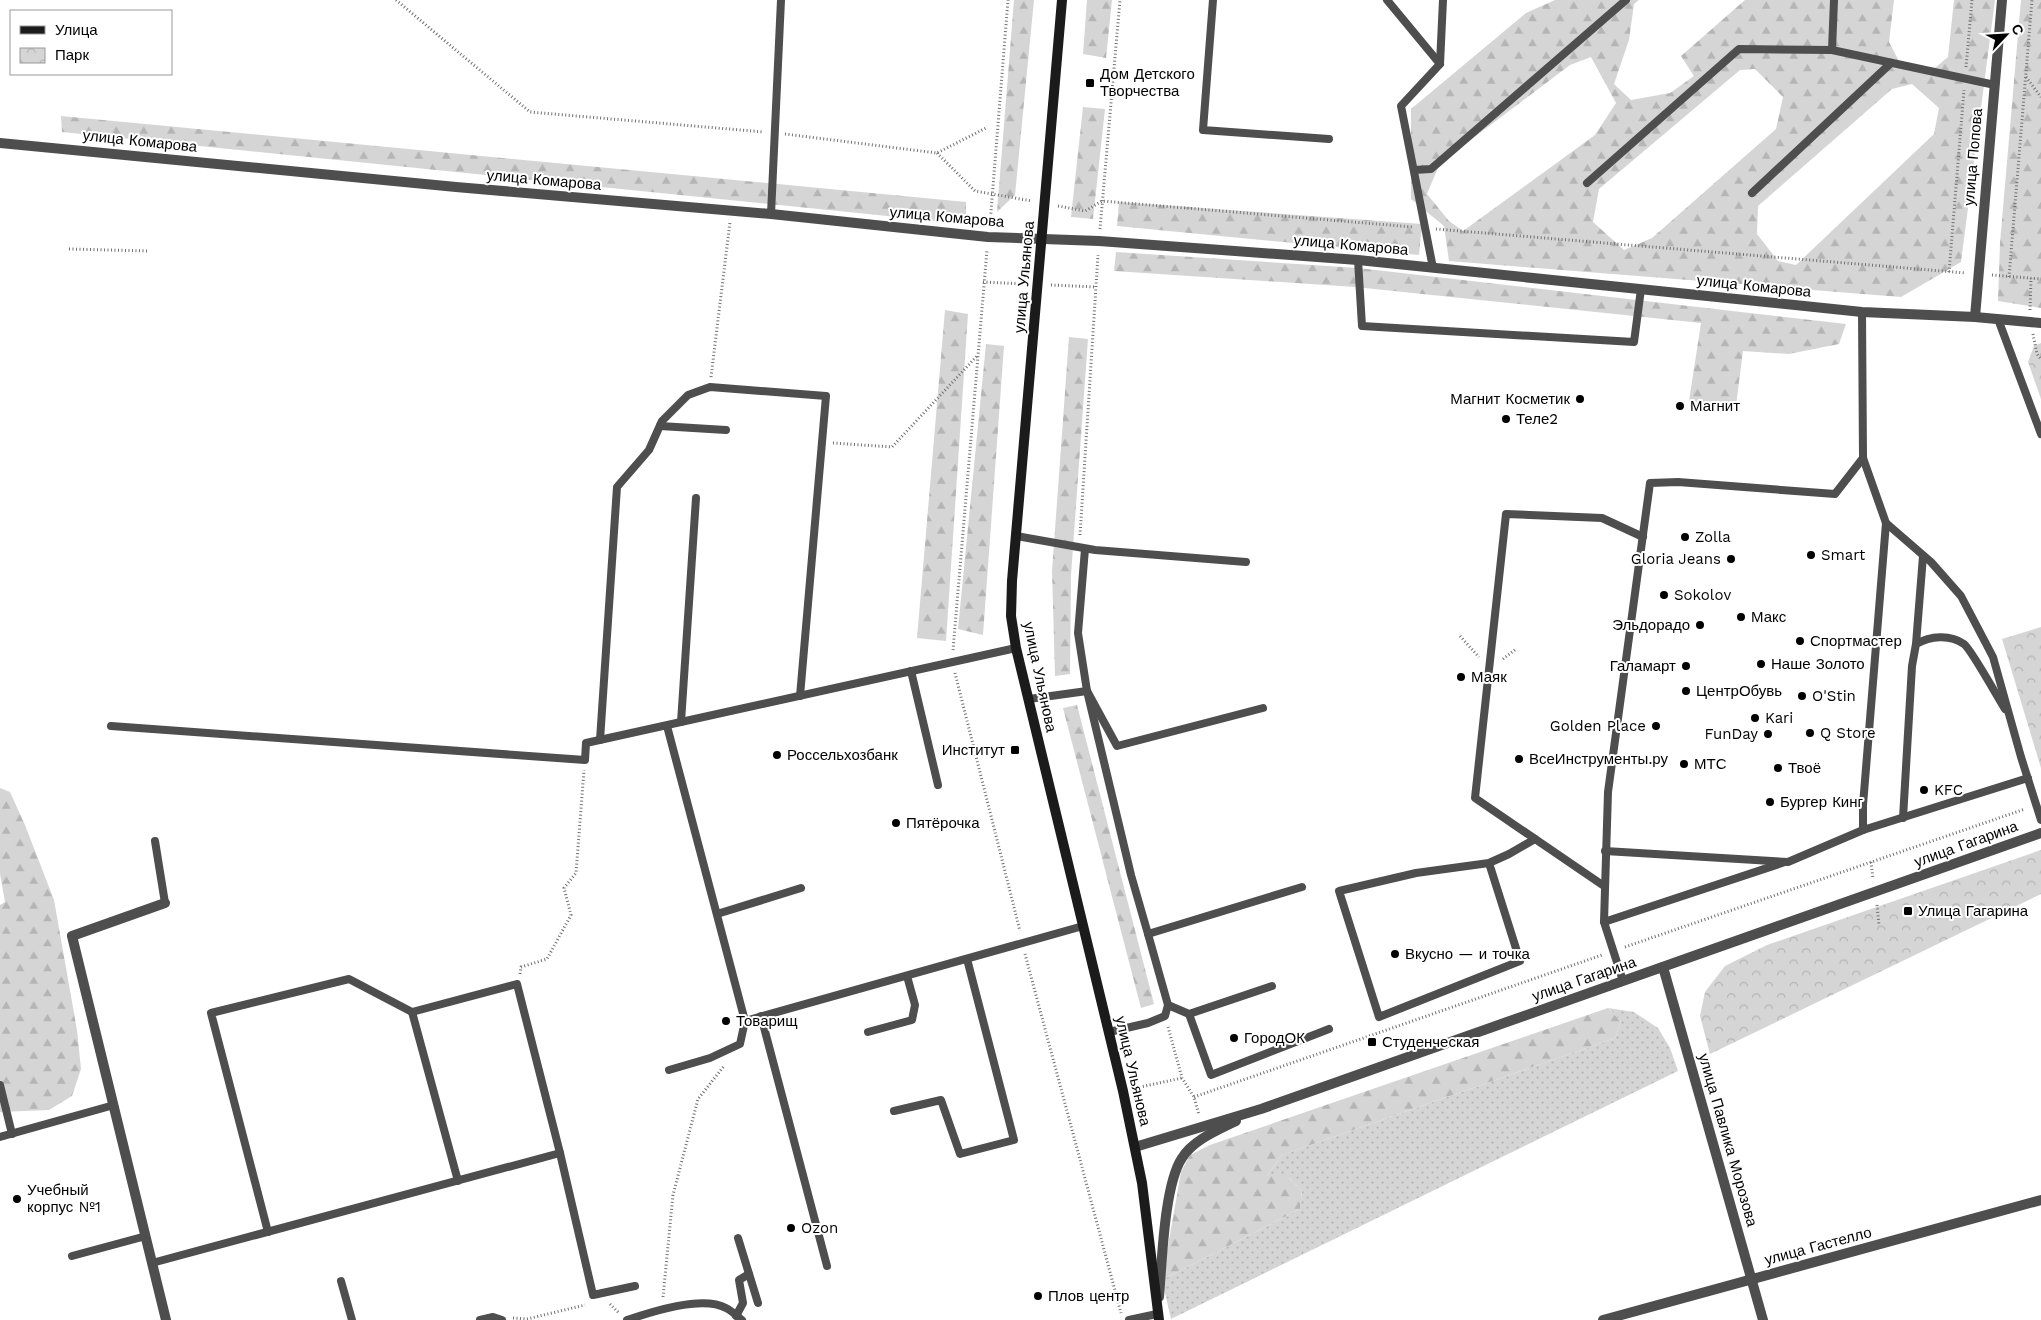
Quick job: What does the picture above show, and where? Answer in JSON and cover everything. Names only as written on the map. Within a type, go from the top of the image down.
[{"type":"main road","name":"улица Ульянова","points":[[1062,0],[1016,536],[1012,616],[1016,648],[1135,1147],[1142,1182],[1158,1317]]},
{"type":"street","name":"улица Попова","points":[[1974,317],[2002,0]]},
{"type":"street","name":"улица Комарова","points":[[0,143],[446,186],[771,214],[988,237],[1099,241],[1358,260],[1862,312],[1974,317],[2041,323]]},
{"type":"street","name":"улица Гагарина","points":[[1135,1147],[1261,1109],[2041,833]]},
{"type":"street","points":[[165,903],[72,936],[166,1320]]},
{"type":"street","name":"улица Павлика Морозова","points":[[1663,967],[1763,1320]]},
{"type":"street","points":[[1158,1317],[1167,1213],[1173,1178],[1182,1158],[1193,1146],[1215,1132],[1261,1109]]},
{"type":"street","name":"улица Гастелло","points":[[1603,1320],[2041,1200]]},
{"type":"lane","points":[[771,214],[781,0]]},
{"type":"lane","points":[[1212,0],[1203,130],[1329,139]]},
{"type":"lane","points":[[1387,0],[1440,64]]},
{"type":"lane","points":[[1433,268],[1402,106],[1440,64],[1443,0]]},
{"type":"lane","points":[[1414,170],[1431,169],[1626,0]]},
{"type":"lane","points":[[1832,50],[1834,0]]},
{"type":"lane","points":[[1587,183],[1739,49],[1832,50],[1994,85]]},
{"type":"lane","points":[[1752,193],[1891,63]]},
{"type":"lane","points":[[1358,260],[1362,326],[1634,342],[1642,289]]},
{"type":"lane","points":[[1862,312],[1863,458],[1886,523],[1863,805],[1863,830]]},
{"type":"lane","points":[[1998,319],[2041,434]]},
{"type":"lane","points":[[600,740],[617,487],[649,450],[662,421],[688,395],[710,388],[826,396],[800,696]]},
{"type":"lane","points":[[660,426],[726,430]]},
{"type":"lane","points":[[1623,981],[1604,922],[1608,792],[1650,483],[1678,482],[1835,494],[1863,458]]},
{"type":"lane","points":[[681,722],[696,498]]},
{"type":"lane","points":[[1604,886],[1474,798],[1506,514],[1602,518],[1643,537]]},
{"type":"lane","points":[[1886,523],[1924,556],[1961,596],[1993,657],[2041,820]]},
{"type":"lane","points":[[1016,536],[1085,549],[1246,562]]},
{"type":"lane","points":[[1085,549],[1078,633],[1087,691],[1131,875],[1168,1005],[1165,1016],[1148,1023],[1109,1032]]},
{"type":"lane","points":[[1903,818],[1912,666],[1916,644],[1924,556]]},
{"type":"lane","points":[[1916,644],[1926,639],[1945,637],[1964,644],[2009,715]]},
{"type":"lane","points":[[111,726],[585,760],[586,743],[1016,648]]},
{"type":"lane","points":[[911,671],[938,785]]},
{"type":"lane","points":[[1028,699],[1050,694],[1087,691]]},
{"type":"lane","points":[[1087,691],[1117,746],[1263,708]]},
{"type":"lane","points":[[667,726],[745,1021],[740,1044],[710,1058],[669,1070]]},
{"type":"lane","points":[[1604,922],[1788,862],[1863,830],[2028,778]]},
{"type":"lane","points":[[1489,863],[1520,961],[1380,1016],[1339,891],[1416,873],[1489,863],[1535,840]]},
{"type":"lane","points":[[156,841],[165,903]]},
{"type":"lane","points":[[1605,851],[1788,862]]},
{"type":"lane","points":[[1148,934],[1302,887]]},
{"type":"lane","points":[[717,914],[800,888]]},
{"type":"lane","points":[[745,1021],[1083,926]]},
{"type":"lane","points":[[894,1112],[941,1100],[960,1154],[1014,1140],[967,959]]},
{"type":"lane","points":[[868,1032],[912,1020],[916,1005],[907,976]]},
{"type":"lane","points":[[268,1232],[212,1014],[349,979],[412,1012],[517,984],[560,1153],[593,1295],[635,1286]]},
{"type":"lane","points":[[1168,1005],[1189,1014],[1272,986]]},
{"type":"lane","points":[[412,1012],[458,1181]]},
{"type":"lane","points":[[1189,1014],[1211,1075],[1329,1029]]},
{"type":"lane","points":[[761,1016],[827,1266]]},
{"type":"lane","points":[[0,1086],[12,1134]]},
{"type":"lane","points":[[0,1137],[114,1105]]},
{"type":"lane","points":[[152,1263],[560,1153]]},
{"type":"lane","points":[[72,1256],[146,1236]]},
{"type":"lane","points":[[738,1238],[758,1303]]},
{"type":"lane","points":[[627,1320],[661,1310],[706,1303],[726,1308],[739,1318],[743,1303],[739,1280],[749,1274]]},
{"type":"lane","points":[[341,1281],[352,1320]]},
{"type":"lane","points":[[480,1320],[493,1317],[502,1320]]},
{"type":"lane","points":[[1129,1320],[1158,1317]]},
{"type":"path","points":[[396,0],[530,112],[775,133],[936,153],[986,128]]},
{"type":"path","points":[[1008,0],[952,662],[1023,944],[1123,1320]]},
{"type":"path","points":[[1949,272],[1972,0]]},
{"type":"path","points":[[2009,277],[2032,0]]},
{"type":"path","points":[[2026,77],[2041,97]]},
{"type":"path","points":[[936,153],[975,191],[1085,211],[1102,201],[2041,279]]},
{"type":"path","points":[[710,388],[731,211]]},
{"type":"path","points":[[69,248],[149,251]]},
{"type":"path","points":[[822,442],[892,447],[977,356]]},
{"type":"path","points":[[517,984],[521,967],[547,959],[570,915],[564,888],[576,874],[585,760]]},
{"type":"path","points":[[661,1310],[674,1195],[698,1099],[740,1044]]},
{"type":"path","points":[[1123,1091],[1182,1078]]},
{"type":"path","points":[[606,1300],[620,1313]]},
{"type":"path","points":[[493,1317],[526,1319],[588,1304]]},
{"type":"green space","points":[[1014,0],[1034,0],[1015,195],[997,212]]},
{"type":"green space","points":[[1087,0],[1112,0],[1106,58],[1083,54]]},
{"type":"green space","points":[[1555,0],[1639,0],[1634,4],[1629,40],[1614,84],[1631,100],[1670,93],[1694,76],[1681,56],[1745,0],[1894,0],[1889,42],[1900,63],[1935,68],[1948,57],[1954,0],[1995,0],[1961,262],[1901,297],[1449,261],[1444,226],[1411,199],[1411,109],[1526,13]],"holes":[[[1591,57],[1616,103],[1595,135],[1463,231],[1449,221],[1427,194],[1440,163],[1570,65]],[[1755,69],[1783,97],[1776,129],[1652,238],[1624,250],[1593,222],[1599,189],[1740,70]],[[1912,84],[1939,108],[1934,134],[1796,265],[1778,261],[1757,234],[1758,206],[1892,89]]]},
{"type":"green space","points":[[2021,0],[2041,0],[2041,308],[1998,301],[2000,243]]},
{"type":"green space","points":[[1083,107],[1105,109],[1093,219],[1071,217]]},
{"type":"green space","points":[[61,116],[966,202],[966,224],[62,132]]},
{"type":"green space","points":[[1119,202],[1422,224],[1419,255],[1117,226]]},
{"type":"green space","points":[[1116,252],[1358,268],[1846,324],[1839,344],[1789,354],[1743,351],[1736,405],[1689,401],[1701,323],[1355,287],[1114,271]]},
{"type":"green space","points":[[945,310],[968,314],[946,641],[917,638]]},
{"type":"green space","points":[[1069,337],[1088,339],[1071,575],[1070,674],[1055,676],[1052,571]]},
{"type":"green space","points":[[2041,343],[2041,399],[2028,362],[2034,346]]},
{"type":"green space","points":[[986,344],[1004,346],[983,635],[958,629]]},
{"type":"green space","points":[[2041,627],[2041,768],[2002,639]]},
{"type":"green space","points":[[1077,705],[1154,1004],[1141,1008],[1063,708]]},
{"type":"green space","points":[[0,788],[10,792],[54,900],[77,1030],[81,1069],[72,1096],[49,1110],[0,1112],[0,905],[5,902],[0,874]]},
{"type":"green space","points":[[2041,850],[2041,894],[1710,1054],[1700,1016],[1705,992],[1725,966],[1767,945]]},
{"type":"green space","points":[[1608,1008],[1634,1012],[1658,1028],[1670,1048],[1678,1071],[1171,1319],[1162,1280],[1300,1209],[1302,1191],[1287,1176],[1267,1176],[1282,1155],[1615,1038],[1621,1021]]},
{"type":"green space","points":[[1608,1008],[1621,1021],[1615,1038],[1282,1155],[1267,1176],[1287,1176],[1302,1191],[1300,1209],[1162,1280],[1181,1172],[1190,1155],[1210,1145]]},
{"type":"place","name":"Дом Детского Творчества","points":[[1090,83]]},
{"type":"place","name":"Магнит Косметик","points":[[1580,399]]},
{"type":"place","name":"Магнит","points":[[1680,406]]},
{"type":"place","name":"Теле2","points":[[1506,419]]},
{"type":"place","name":"Zolla","points":[[1685,537]]},
{"type":"place","name":"Smart","points":[[1811,555]]},
{"type":"place","name":"Gloria Jeans","points":[[1731,559]]},
{"type":"place","name":"Sokolov","points":[[1664,595]]},
{"type":"place","name":"Макс","points":[[1741,617]]},
{"type":"place","name":"Эльдорадо","points":[[1700,625]]},
{"type":"place","name":"Спортмастер","points":[[1800,641]]},
{"type":"place","name":"Наше Золото","points":[[1761,664]]},
{"type":"place","name":"Галамарт","points":[[1686,666]]},
{"type":"place","name":"Маяк","points":[[1461,677]]},
{"type":"place","name":"ЦентрОбувь","points":[[1686,691]]},
{"type":"place","name":"O'Stin","points":[[1802,696]]},
{"type":"place","name":"Kari","points":[[1755,718]]},
{"type":"place","name":"Golden Place","points":[[1656,726]]},
{"type":"place","name":"Q Store","points":[[1810,733]]},
{"type":"place","name":"FunDay","points":[[1768,734]]},
{"type":"place","name":"Институт","points":[[1015,750]]},
{"type":"place","name":"Россельхозбанк","points":[[777,755]]},
{"type":"place","name":"ВсеИнструменты.ру","points":[[1519,759]]},
{"type":"place","name":"МТС","points":[[1684,764]]},
{"type":"place","name":"Твоё","points":[[1778,768]]},
{"type":"place","name":"KFC","points":[[1924,790]]},
{"type":"place","name":"Бургер Кинг","points":[[1770,802]]},
{"type":"place","name":"Пятёрочка","points":[[896,823]]},
{"type":"place","name":"Улица Гагарина","points":[[1908,911]]},
{"type":"place","name":"Вкусно — и точка","points":[[1395,954]]},
{"type":"place","name":"Товарищ","points":[[726,1021]]},
{"type":"place","name":"ГородОК","points":[[1234,1038]]},
{"type":"place","name":"Студенческая","points":[[1372,1042]]},
{"type":"place","name":"Учебный корпус №1","points":[[17,1199]]},
{"type":"place","name":"Ozon","points":[[791,1228]]},
{"type":"place","name":"Плов центр","points":[[1038,1296]]}]
